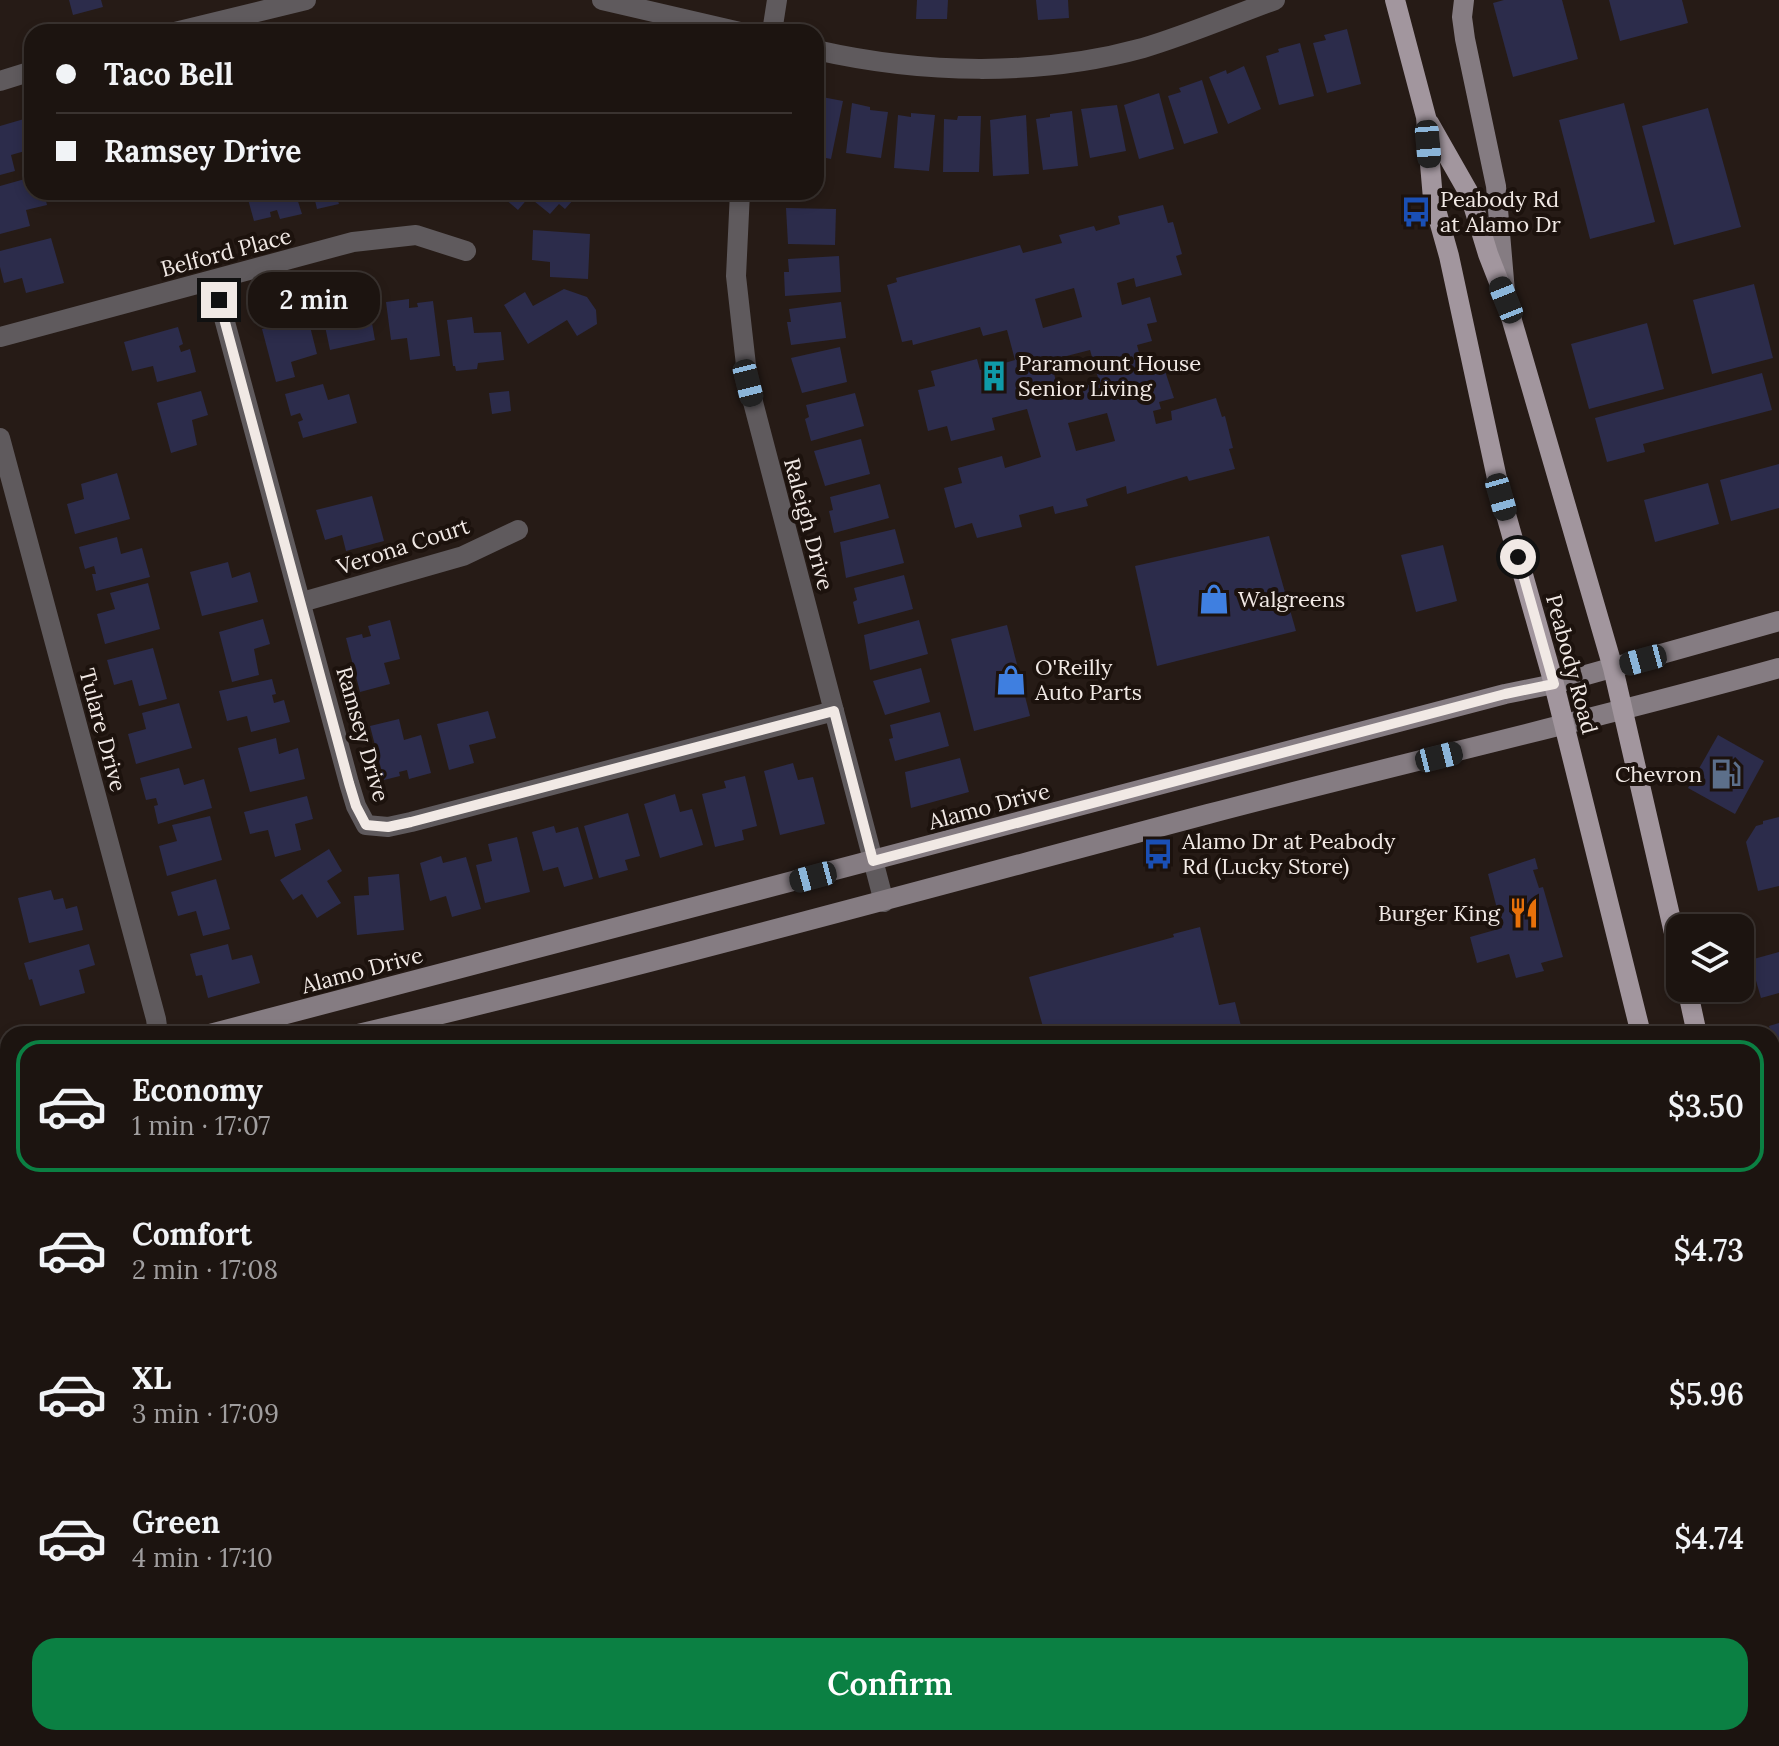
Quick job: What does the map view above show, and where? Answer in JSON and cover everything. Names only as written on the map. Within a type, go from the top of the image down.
[{"type":"main road","name":"Peabody Road","points":[[1395,0],[1426,117],[1433,199],[1449,256],[1501,497],[1554,684],[1639,1026]]},
{"type":"main road","points":[[1464,0],[1462,17],[1465,39],[1496,186],[1506,300]]},
{"type":"main road","name":"Peabody Road","points":[[1426,117],[1470,195],[1506,300],[1613,668],[1669,914]]},
{"type":"main road","name":"Alamo Drive","points":[[241,1026],[1505,694],[1554,684],[1779,621]]},
{"type":"main road","points":[[390,1026],[884,902],[1208,814],[1622,712],[1779,668]]},
{"type":"main road","points":[[1690,1002],[1695,1026]]},
{"type":"street","points":[[200,24],[256,6],[306,0]]},
{"type":"street","points":[[602,0],[706,24]]},
{"type":"street","points":[[773,24],[777,0]]},
{"type":"street","points":[[824,51],[892,64],[947,68],[999,69],[1063,64],[1142,48],[1275,0]]},
{"type":"street","points":[[0,81],[24,74]]},
{"type":"street","name":"Raleigh Drive","points":[[740,200],[736,276],[748,383],[884,902]]},
{"type":"street","name":"Belford Place","points":[[0,337],[353,242],[416,235],[466,251]]},
{"type":"street","name":"Ramsey Drive","points":[[214,281],[356,806],[366,825],[388,827],[411,822],[834,711]]},
{"type":"street","name":"Tulare Drive","points":[[0,438],[157,1026]]},
{"type":"street","name":"Verona Court","points":[[302,602],[463,556],[518,530]]},
{"type":"building","points":[[69,0],[101,0],[103,7],[73,15]]},
{"type":"building","points":[[917,0],[948,0],[947,19],[916,19]]},
{"type":"building","points":[[1036,0],[1068,0],[1069,18],[1038,20]]},
{"type":"building","points":[[1504,0],[1562,0],[1578,59],[1513,77],[1493,3]]},
{"type":"building","points":[[1609,0],[1682,0],[1688,23],[1620,41]]},
{"type":"building","points":[[1347,29],[1361,84],[1327,93],[1313,43],[1326,40],[1324,35]]},
{"type":"building","points":[[1300,43],[1314,96],[1279,105],[1266,56]]},
{"type":"building","points":[[1244,66],[1261,109],[1228,124],[1209,77],[1226,70],[1227,74]]},
{"type":"building","points":[[1202,80],[1218,133],[1184,144],[1168,96],[1181,92],[1179,88]]},
{"type":"building","points":[[1159,93],[1174,149],[1139,159],[1124,105]]},
{"type":"building","points":[[824,97],[843,101],[831,159],[824,158]]},
{"type":"building","points":[[852,103],[870,107],[870,110],[888,112],[881,158],[846,153]]},
{"type":"building","points":[[1624,103],[1655,222],[1590,239],[1559,120]]},
{"type":"building","points":[[1117,105],[1126,151],[1090,158],[1081,109]]},
{"type":"building","points":[[1708,108],[1741,227],[1674,245],[1642,126]]},
{"type":"building","points":[[1072,111],[1078,166],[1043,170],[1036,119]]},
{"type":"building","points":[[911,113],[935,115],[929,171],[894,168],[898,115],[911,117]]},
{"type":"building","points":[[1026,115],[1029,174],[993,176],[990,120]]},
{"type":"building","points":[[958,116],[981,116],[979,172],[943,172],[944,119],[957,120]]},
{"type":"building","points":[[24,119],[24,151],[11,155],[15,171],[0,175],[0,126]]},
{"type":"building","points":[[24,179],[24,200],[46,200],[47,205],[26,210],[30,226],[0,234],[0,186]]},
{"type":"building","points":[[248,200],[298,200],[302,214],[280,219],[277,210],[270,212],[271,217],[254,221]]},
{"type":"building","points":[[315,200],[338,200],[339,204],[317,209]]},
{"type":"building","points":[[506,200],[526,200],[518,210]]},
{"type":"building","points":[[533,200],[573,200],[565,209],[559,204],[550,214]]},
{"type":"building","name":"Paramount House Senior Living","points":[[1163,205],[1168,223],[1173,222],[1182,254],[1176,256],[1182,275],[1136,287],[1134,278],[1117,283],[1122,305],[1150,297],[1157,322],[1147,324],[1152,341],[1137,345],[1143,368],[1162,362],[1174,398],[1159,402],[1161,409],[1153,411],[1156,424],[1172,420],[1171,411],[1216,398],[1222,417],[1225,416],[1235,469],[1189,481],[1187,476],[1127,494],[1126,486],[1086,499],[1088,506],[1055,514],[1053,506],[1019,515],[1022,527],[977,538],[972,523],[955,528],[944,488],[962,483],[958,468],[1002,456],[1005,468],[1041,457],[1027,409],[992,418],[995,430],[951,441],[947,426],[928,431],[918,390],[935,386],[931,371],[977,359],[980,370],[1015,360],[1007,330],[983,336],[980,327],[913,345],[912,340],[902,342],[887,285],[897,282],[896,278],[1020,245],[1023,253],[1062,243],[1059,235],[1094,226],[1096,231],[1120,224],[1118,216]],"holes":[[[1074,288],[1082,317],[1043,328],[1035,299]],[[1090,350],[1099,381],[1058,391],[1051,360]],[[1107,413],[1115,441],[1076,451],[1068,423]]]},
{"type":"building","points":[[786,208],[836,209],[835,245],[788,244]]},
{"type":"building","points":[[533,230],[590,234],[588,279],[550,277],[550,262],[532,260]]},
{"type":"building","points":[[51,238],[64,283],[26,293],[22,278],[4,283],[0,251]]},
{"type":"building","points":[[839,256],[841,292],[785,296],[784,272],[789,272],[788,259]]},
{"type":"building","points":[[365,284],[375,340],[330,350],[322,312],[338,309],[334,290]]},
{"type":"building","points":[[1754,284],[1773,358],[1712,374],[1693,300]]},
{"type":"building","points":[[564,289],[587,297],[596,310],[597,324],[577,336],[567,320],[528,344],[504,305],[525,292],[533,306]]},
{"type":"building","points":[[303,299],[317,354],[291,362],[295,377],[276,382],[262,329],[278,325],[273,307]]},
{"type":"building","points":[[409,299],[409,308],[418,307],[417,303],[433,301],[440,356],[410,360],[407,338],[391,340],[386,302]]},
{"type":"building","points":[[841,302],[846,338],[791,345],[787,322],[791,322],[789,309]]},
{"type":"building","points":[[472,317],[474,333],[501,332],[504,360],[478,363],[477,369],[456,371],[447,320]]},
{"type":"building","points":[[1647,323],[1664,389],[1589,409],[1571,344]]},
{"type":"building","points":[[178,327],[183,344],[179,346],[181,352],[190,349],[196,372],[157,382],[153,366],[132,371],[124,342]]},
{"type":"building","points":[[840,347],[847,382],[802,393],[791,358]]},
{"type":"building","points":[[1762,373],[1772,410],[1643,444],[1645,452],[1607,462],[1595,418]]},
{"type":"building","points":[[323,384],[328,400],[349,394],[357,423],[303,438],[298,422],[303,420],[300,413],[291,416],[285,394]]},
{"type":"building","points":[[201,391],[208,415],[192,420],[197,445],[171,453],[157,403]]},
{"type":"building","points":[[509,391],[511,411],[492,414],[489,393]]},
{"type":"building","points":[[855,393],[864,426],[811,441],[805,419],[809,417],[806,405]]},
{"type":"building","points":[[861,439],[870,474],[825,486],[814,451]]},
{"type":"building","points":[[1779,464],[1779,508],[1731,521],[1720,480]]},
{"type":"building","points":[[117,473],[130,519],[75,534],[67,504],[84,499],[81,484]]},
{"type":"building","points":[[1708,483],[1719,524],[1655,542],[1644,500]]},
{"type":"building","points":[[880,484],[889,518],[834,533],[829,511],[833,510],[830,497]]},
{"type":"building","points":[[372,496],[384,541],[346,551],[342,535],[325,540],[316,510]]},
{"type":"building","points":[[895,529],[904,563],[846,578],[840,542]]},
{"type":"building","name":"Walgreens","points":[[1269,536],[1296,631],[1157,666],[1135,566]]},
{"type":"building","points":[[117,537],[121,554],[142,548],[150,577],[96,591],[92,574],[96,574],[94,566],[85,569],[79,547]]},
{"type":"building","points":[[1443,545],[1457,601],[1416,612],[1401,555]]},
{"type":"building","points":[[228,562],[232,578],[250,572],[258,602],[202,616],[190,572]]},
{"type":"building","points":[[904,575],[913,609],[858,624],[853,602],[857,600],[854,588]]},
{"type":"building","points":[[148,583],[160,629],[105,644],[97,614],[115,609],[110,593]]},
{"type":"building","points":[[263,619],[270,644],[254,649],[259,675],[232,682],[219,632]]},
{"type":"building","points":[[390,620],[400,659],[384,663],[390,684],[360,692],[346,638],[362,634],[363,638],[371,636],[368,626]]},
{"type":"building","points":[[919,620],[928,654],[870,670],[864,635]]},
{"type":"building","points":[[1007,625],[1030,716],[974,731],[951,639]]},
{"type":"building","points":[[153,648],[167,699],[139,706],[132,680],[114,685],[107,660]]},
{"type":"building","points":[[921,668],[930,702],[885,715],[873,681]]},
{"type":"building","points":[[272,679],[276,694],[272,695],[274,703],[284,700],[290,722],[251,732],[247,716],[227,721],[219,691]]},
{"type":"building","points":[[179,703],[192,748],[136,764],[128,734],[146,729],[142,713]]},
{"type":"building","points":[[488,711],[496,738],[469,745],[474,763],[449,770],[437,724]]},
{"type":"building","points":[[940,712],[949,746],[895,761],[889,739],[893,738],[890,725]]},
{"type":"building","points":[[399,719],[404,740],[421,735],[431,773],[409,779],[407,770],[399,772],[400,776],[384,780],[370,726]]},
{"type":"building","name":"Chevron","points":[[1718,735],[1764,761],[1735,814],[1688,788]]},
{"type":"building","points":[[276,738],[279,754],[298,748],[305,779],[250,792],[238,748]]},
{"type":"building","points":[[960,758],[969,792],[911,808],[905,772]]},
{"type":"building","points":[[793,763],[798,780],[813,777],[825,824],[780,835],[764,771]]},
{"type":"building","points":[[179,768],[184,785],[204,779],[212,808],[158,824],[154,806],[158,805],[156,798],[146,800],[140,778]]},
{"type":"building","points":[[745,776],[757,826],[742,830],[744,840],[715,847],[702,794],[726,788],[724,781]]},
{"type":"building","points":[[675,794],[680,812],[692,809],[703,845],[660,858],[644,804]]},
{"type":"building","points":[[307,796],[313,819],[295,824],[301,850],[275,857],[268,830],[250,834],[244,812]]},
{"type":"building","points":[[628,813],[640,856],[625,860],[628,870],[599,878],[584,826]]},
{"type":"building","points":[[210,816],[222,860],[167,876],[159,846],[177,841],[172,825]]},
{"type":"building","points":[[1779,817],[1779,886],[1758,891],[1746,842],[1756,826]]},
{"type":"building","points":[[554,826],[556,833],[578,827],[593,879],[564,887],[558,867],[543,871],[532,832]]},
{"type":"building","points":[[517,837],[530,892],[485,903],[476,865],[492,861],[488,844]]},
{"type":"building","points":[[329,849],[342,871],[327,881],[341,903],[317,918],[302,894],[293,900],[280,880]]},
{"type":"building","points":[[441,856],[443,863],[466,857],[481,909],[452,917],[446,896],[430,901],[420,863]]},
{"type":"building","name":"Burger King","points":[[1535,858],[1538,869],[1533,870],[1539,888],[1543,887],[1563,957],[1541,963],[1544,971],[1516,978],[1509,954],[1477,963],[1470,937],[1502,928],[1488,874]]},
{"type":"building","points":[[399,874],[404,930],[357,935],[354,896],[369,895],[368,877]]},
{"type":"building","points":[[216,879],[230,929],[203,936],[196,911],[178,916],[171,892]]},
{"type":"building","points":[[51,890],[54,900],[63,898],[66,909],[77,906],[83,930],[29,943],[18,898]]},
{"type":"building","points":[[1200,927],[1219,1005],[1235,1002],[1241,1026],[1043,1026],[1029,977],[1174,937],[1173,934]]},
{"type":"building","points":[[89,944],[95,965],[79,970],[85,993],[40,1006],[24,963]]},
{"type":"building","points":[[228,944],[232,960],[252,955],[260,983],[208,998],[202,975],[196,976],[190,954]]},
{"type":"building","points":[[1779,952],[1779,993],[1761,998],[1754,974],[1754,959]]},
{"type":"place","name":"Peabody Rd at Alamo Dr","points":[[1416,212]]},
{"type":"place","name":"Paramount House Senior Living","points":[[994,376]]},
{"type":"place","name":"Walgreens","points":[[1214,599]]},
{"type":"place","name":"O'Reilly Auto Parts","points":[[1011,680]]},
{"type":"place","name":"Chevron","points":[[1726,774]]},
{"type":"place","name":"Alamo Dr at Peabody Rd (Lucky Store)","points":[[1158,854]]},
{"type":"place","name":"Burger King","points":[[1524,913]]},
{"type":"route","points":[[219,300],[349,783],[366,825],[388,827],[411,822],[834,711],[873,861],[1505,694],[1554,684],[1518,557]]}]
